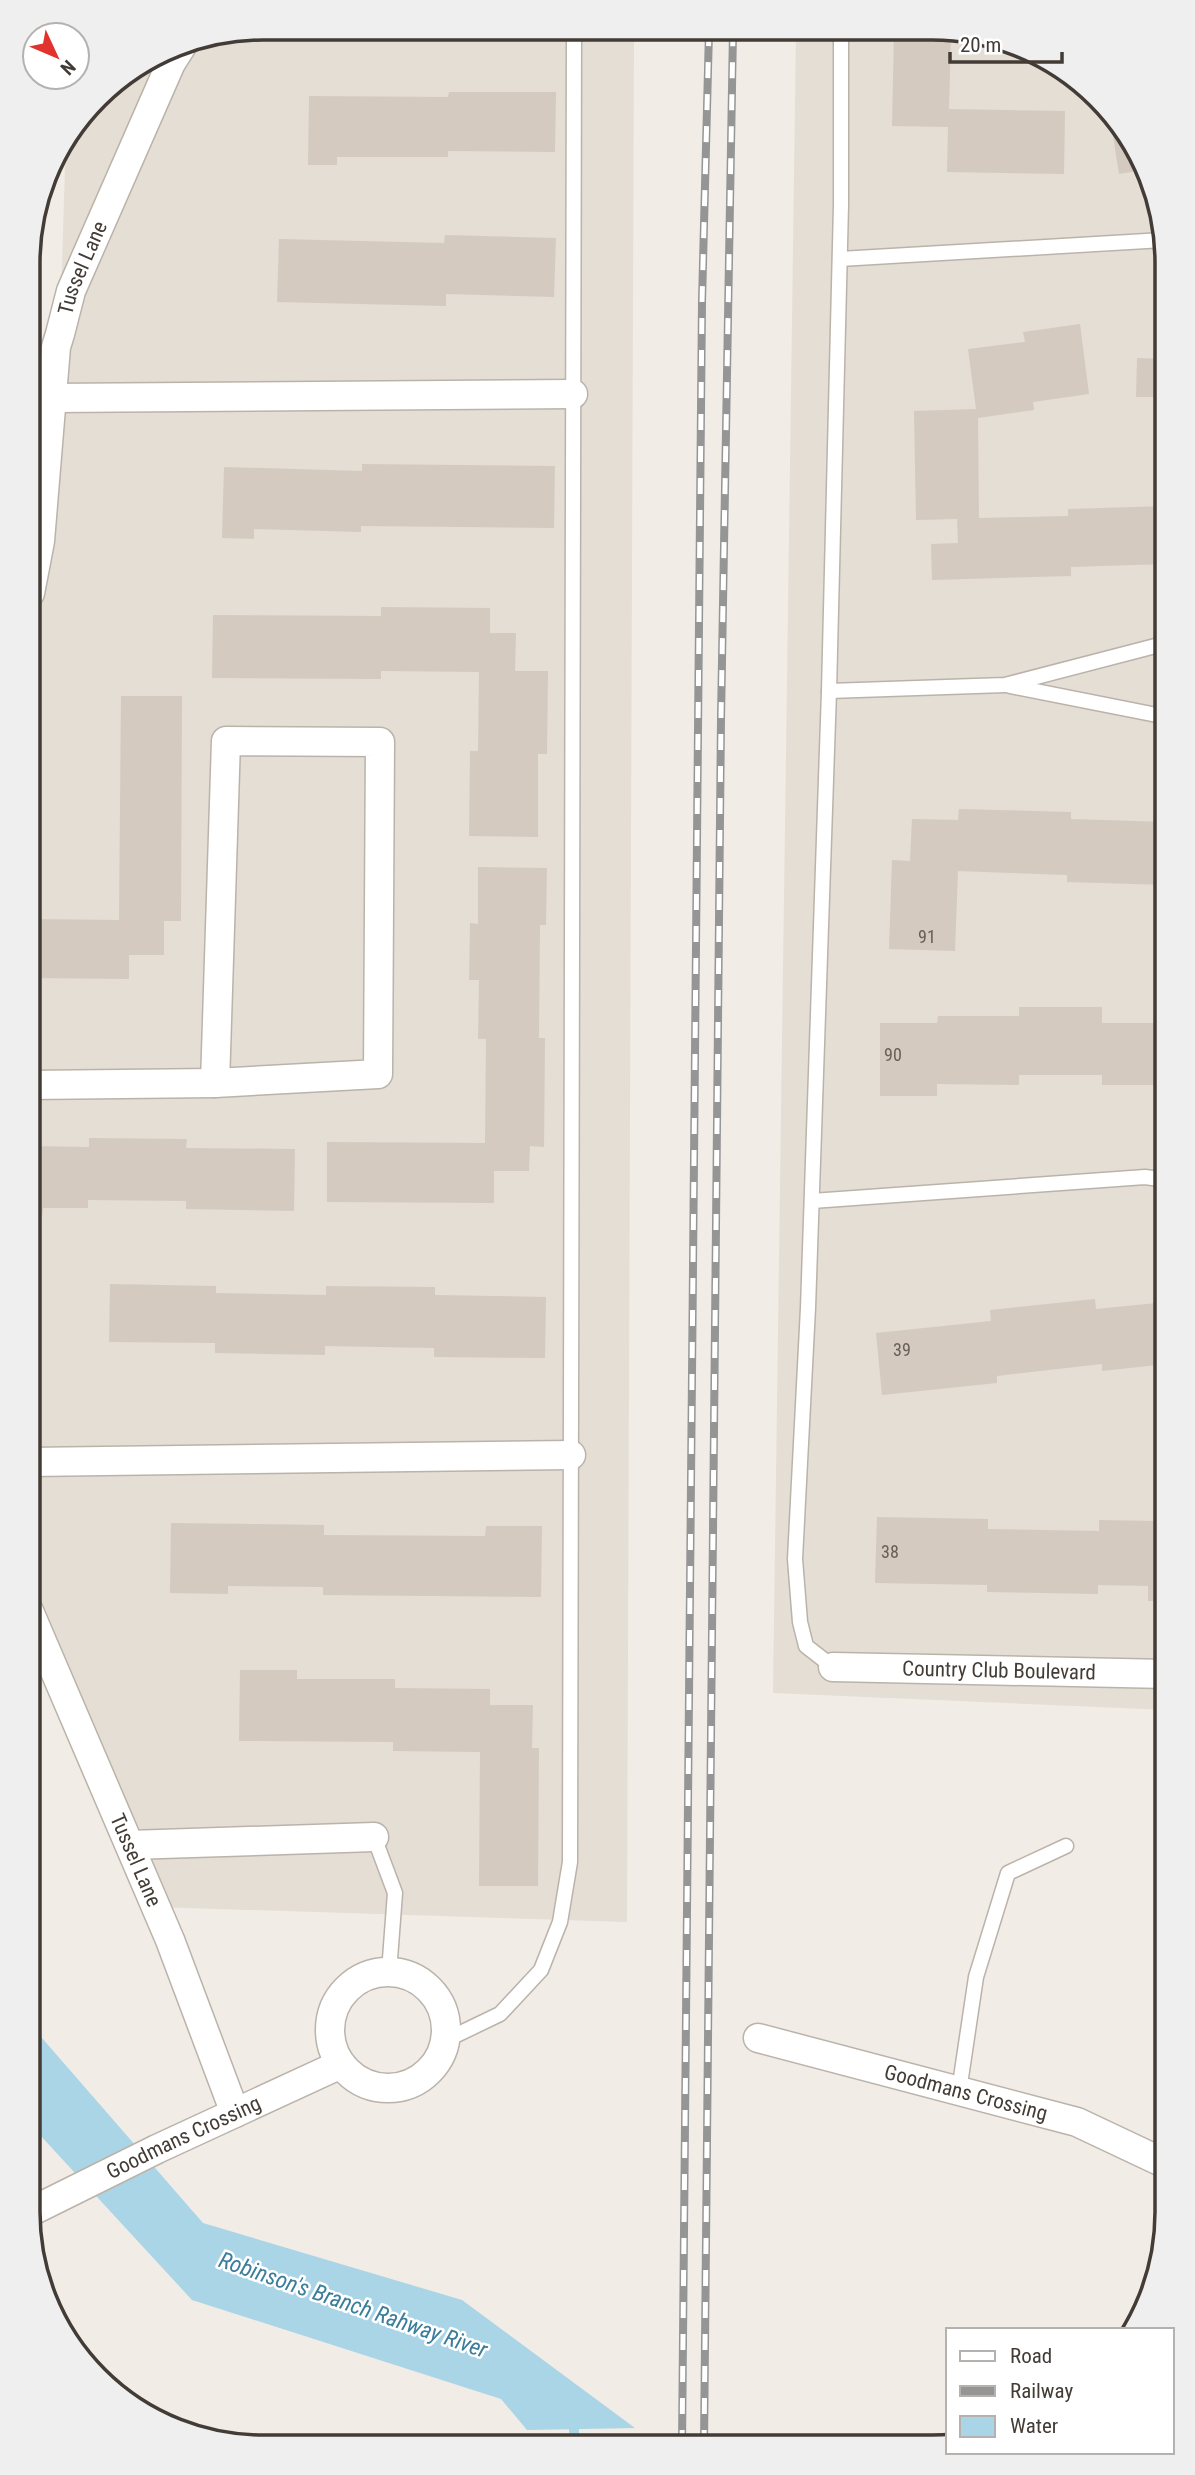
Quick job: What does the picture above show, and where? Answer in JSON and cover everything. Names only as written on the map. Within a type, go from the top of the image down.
[{"type":"street","name":"Tussel Lane","points":[[41,531],[57,347],[71,291],[173,59]]},
{"type":"street","points":[[52,398],[573,394]]},
{"type":"street","points":[[41,1085],[215,1083],[378,1074],[380,742],[226,741],[215,1083]]},
{"type":"street","points":[[40,1462],[571,1455]]},
{"type":"street","name":"Tussel Lane","points":[[40,1637],[170,1940],[235,2113]]},
{"type":"street","name":"Country Club Boulevard","points":[[834,1667],[1154,1674]]},
{"type":"street","points":[[130,1844],[374,1837]]},
{"type":"street","points":[[388,1972],[408,1976],[426,1986],[438,2001],[445,2020],[446,2040],[439,2059],[426,2075],[408,2085],[389,2088],[369,2085],[353,2077],[341,2064],[333,2049],[330,2032],[332,2014],[351,1986],[369,1976],[388,1972]]},
{"type":"street","name":"Goodmans Crossing","points":[[758,2038],[1077,2123],[1154,2158]]},
{"type":"street","name":"Goodmans Crossing","points":[[40,2208],[341,2064]]},
{"type":"lane","points":[[446,2040],[500,2014],[541,1970],[560,1922],[570,1862],[574,40]]},
{"type":"lane","points":[[834,1667],[806,1646],[800,1622],[796,1559],[812,1201],[829,691],[840,259],[841,40]]},
{"type":"lane","points":[[840,259],[1153,241]]},
{"type":"lane","points":[[829,691],[1005,685],[1155,646]]},
{"type":"lane","points":[[1005,685],[1155,715]]},
{"type":"lane","points":[[812,1201],[1155,1178]]},
{"type":"lane","points":[[374,1837],[395,1893],[388,1972]]},
{"type":"lane","points":[[959,2091],[976,1977],[1008,1872],[1066,1846]]},
{"type":"shaded area","points":[[263,40],[634,40],[627,1922],[156,1907],[40,1624],[41,468],[60,334],[65,166],[78,139],[96,116],[139,78],[178,57],[220,45]]},
{"type":"shaded area","points":[[796,40],[961,42],[1003,52],[1030,63],[1056,78],[1099,116],[1132,165],[1143,192],[1153,234],[1154,1709],[773,1693]]},
{"type":"water","points":[[40,2036],[203,2223],[462,2300],[635,2428],[527,2430],[501,2399],[192,2300],[40,2135]]},
{"type":"building","points":[[894,40],[951,41],[949,109],[1065,111],[1064,174],[947,172],[948,127],[892,126]]},
{"type":"building","points":[[449,92],[556,92],[555,152],[448,151],[448,157],[337,157],[337,165],[308,165],[309,96],[448,97]]},
{"type":"building","points":[[1113,133],[1135,171],[1119,174]]},
{"type":"building","points":[[445,235],[556,238],[554,297],[446,294],[446,306],[277,302],[279,239],[444,243]]},
{"type":"building","points":[[1080,324],[1089,394],[1033,402],[1034,410],[978,418],[979,518],[1068,516],[1068,509],[1155,506],[1155,564],[1071,567],[1071,576],[932,580],[931,544],[958,543],[957,519],[916,520],[914,411],[976,409],[968,349],[1025,342],[1023,332]]},
{"type":"building","points":[[1137,358],[1155,359],[1155,397],[1136,397]]},
{"type":"building","points":[[362,464],[555,466],[554,528],[361,526],[361,532],[254,529],[254,539],[222,538],[224,467],[362,471]]},
{"type":"building","points":[[381,607],[490,608],[490,633],[516,633],[515,671],[548,671],[547,754],[538,754],[538,837],[469,836],[470,751],[478,751],[479,672],[381,671],[381,679],[212,678],[213,615],[381,616]]},
{"type":"building","points":[[121,696],[182,696],[181,921],[164,921],[164,955],[129,955],[129,979],[41,978],[41,919],[119,920]]},
{"type":"building","points":[[959,809],[1071,812],[1071,819],[1155,822],[1155,885],[1067,882],[1067,875],[958,871],[955,951],[889,949],[892,860],[910,861],[912,819],[958,820]]},
{"type":"building","points":[[478,867],[547,868],[546,925],[540,925],[539,1038],[545,1038],[544,1147],[530,1146],[529,1171],[494,1171],[494,1203],[327,1202],[327,1142],[485,1143],[486,1039],[478,1039],[479,980],[469,980],[470,923],[478,924]]},
{"type":"building","points":[[1019,1007],[1102,1007],[1102,1023],[1155,1023],[1155,1085],[1102,1085],[1102,1075],[1019,1075],[1019,1085],[937,1084],[937,1096],[880,1096],[880,1023],[937,1023],[938,1016],[1019,1016]]},
{"type":"building","points":[[89,1138],[187,1139],[186,1148],[295,1149],[294,1211],[186,1209],[186,1201],[88,1200],[88,1208],[43,1208],[41,1217],[41,1146],[89,1147]]},
{"type":"building","points":[[110,1284],[216,1286],[216,1293],[326,1295],[326,1286],[435,1287],[435,1295],[546,1297],[545,1358],[434,1357],[434,1348],[325,1346],[325,1355],[215,1353],[215,1343],[109,1342]]},
{"type":"building","points":[[1095,1299],[1096,1309],[1154,1303],[1154,1365],[1102,1371],[1102,1364],[997,1376],[997,1383],[882,1395],[876,1333],[991,1321],[990,1310]]},
{"type":"building","points":[[877,1517],[988,1519],[988,1529],[1099,1531],[1099,1520],[1154,1521],[1154,1601],[1148,1601],[1148,1586],[1098,1585],[1098,1594],[987,1592],[987,1585],[875,1583]]},
{"type":"building","points":[[171,1523],[324,1525],[324,1535],[485,1536],[486,1526],[542,1526],[541,1597],[323,1595],[323,1587],[228,1586],[228,1594],[170,1593]]},
{"type":"building","points":[[240,1670],[297,1670],[297,1679],[395,1679],[395,1688],[490,1689],[490,1705],[533,1705],[532,1748],[539,1748],[538,1886],[479,1886],[480,1752],[393,1751],[393,1742],[239,1741]]},
{"type":"waterway","name":"Robinson's Branch Rahway River","points":[[574,2418],[574,2435]]},
{"type":"railway","points":[[682,2435],[702,302],[709,40]]},
{"type":"railway","points":[[704,2435],[721,718],[733,40]]}]
